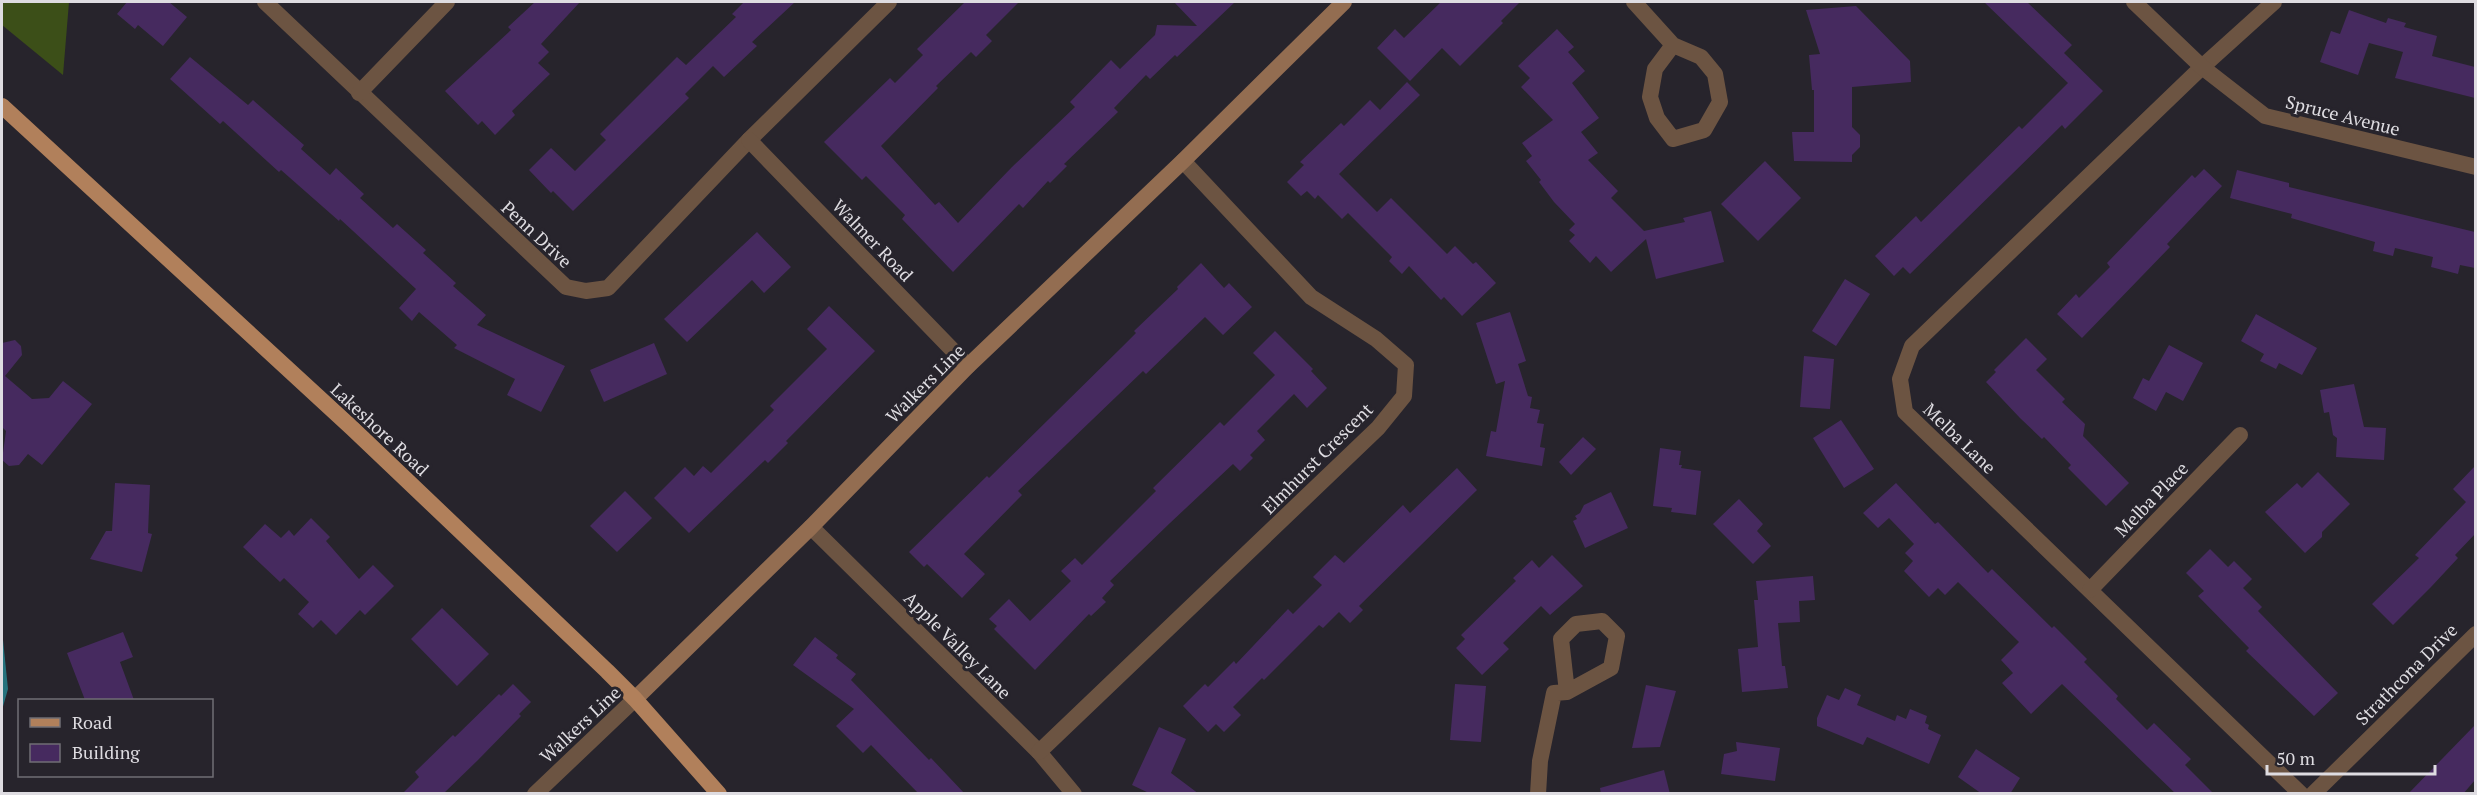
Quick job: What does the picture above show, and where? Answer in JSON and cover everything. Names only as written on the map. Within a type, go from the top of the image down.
[{"type":"main road","name":"Walkers Line","points":[[636,699],[811,527],[968,366],[1183,161],[1344,2]]},
{"type":"main road","name":"Lakeshore Road","points":[[2,106],[352,428],[636,699],[719,794]]},
{"type":"street","name":"Penn Drive","points":[[265,2],[566,287],[586,291],[608,288],[749,140],[889,2]]},
{"type":"street","points":[[359,93],[447,2]]},
{"type":"street","points":[[1634,2],[1673,45],[1701,57],[1715,74],[1720,102],[1704,130],[1673,140],[1657,118],[1650,97],[1655,69],[1673,45]]},
{"type":"street","name":"Spruce Avenue","points":[[2134,2],[2202,67],[2265,116],[2475,167]]},
{"type":"street","name":"Melba Lane","points":[[2274,2],[2202,67],[1912,346],[1900,379],[1905,412],[2301,794]]},
{"type":"street","name":"Walmer Road","points":[[749,140],[968,366]]},
{"type":"street","name":"Elmhurst Crescent","points":[[1039,752],[1370,436],[1404,396],[1406,365],[1376,339],[1311,297],[1183,161]]},
{"type":"street","name":"Melba Place","points":[[2090,590],[2240,435]]},
{"type":"street","name":"Apple Valley Lane","points":[[811,527],[1039,752],[1074,794]]},
{"type":"street","name":"Strathcona Drive","points":[[2313,794],[2475,634]]},
{"type":"street","points":[[1538,794],[1540,761],[1554,693],[1567,692]]},
{"type":"street","name":"Walkers Line","points":[[535,794],[636,699]]},
{"type":"green space","points":[[2,2],[69,2],[63,75],[2,25]]},
{"type":"water","points":[[2,630],[8,689],[2,710]]},
{"type":"building","points":[[127,2],[169,2],[187,17],[163,46],[138,25],[135,29],[117,14]]},
{"type":"building","points":[[535,2],[580,2],[541,44],[549,52],[538,63],[550,74],[512,111],[515,115],[495,135],[482,121],[478,125],[445,91],[511,30],[508,27]]},
{"type":"building","points":[[744,2],[795,2],[752,42],[757,46],[724,77],[713,66],[685,94],[689,98],[573,211],[553,191],[551,193],[529,170],[551,148],[575,171],[606,140],[600,134],[677,57],[686,65],[736,17],[732,14]]},
{"type":"building","points":[[965,2],[1019,2],[986,35],[992,41],[976,57],[971,52],[881,146],[935,205],[939,202],[958,223],[1075,107],[1070,102],[1111,60],[1120,69],[1155,35],[1157,25],[1197,26],[1174,2],[1235,2],[1177,57],[1175,55],[1150,79],[1146,75],[1114,108],[1118,112],[1064,164],[1067,166],[1050,183],[1048,181],[1023,208],[1019,204],[953,272],[902,219],[905,215],[866,176],[862,180],[824,142],[890,78],[895,83],[923,55],[917,49]]},
{"type":"building","points":[[1441,2],[1520,2],[1501,21],[1503,23],[1460,66],[1442,48],[1410,81],[1377,48],[1395,29],[1404,38]]},
{"type":"building","points":[[1984,2],[2027,2],[2072,45],[2064,53],[2103,91],[2065,129],[2062,125],[1910,274],[1903,267],[1894,276],[1875,256],[1916,216],[1921,222],[2019,126],[2022,129],[2068,83]]},
{"type":"building","points":[[1856,6],[1910,61],[1911,82],[1852,87],[1852,127],[1860,135],[1860,147],[1852,155],[1852,162],[1794,161],[1792,132],[1814,132],[1814,90],[1812,90],[1809,55],[1820,54],[1806,10]]},
{"type":"building","points":[[2349,10],[2386,23],[2388,18],[2406,23],[2404,27],[2437,36],[2432,56],[2475,67],[2475,98],[2395,78],[2403,52],[2369,43],[2358,75],[2320,62],[2331,31],[2340,34]]},
{"type":"building","points":[[1557,29],[1574,47],[1568,52],[1585,71],[1572,83],[1599,118],[1581,132],[1598,153],[1588,160],[1618,191],[1611,198],[1644,231],[1685,222],[1683,218],[1711,211],[1724,262],[1656,279],[1646,239],[1611,272],[1596,256],[1590,263],[1569,241],[1575,235],[1569,230],[1575,224],[1539,182],[1541,180],[1526,161],[1532,156],[1522,143],[1553,120],[1521,87],[1530,78],[1518,66]]},
{"type":"building","points":[[190,57],[248,105],[253,100],[304,145],[301,149],[330,175],[336,168],[364,194],[360,198],[393,228],[397,224],[426,250],[423,253],[456,283],[453,286],[486,315],[477,325],[565,366],[541,412],[507,395],[515,379],[454,348],[457,345],[419,312],[412,321],[399,308],[416,289],[340,219],[339,221],[281,170],[279,172],[223,121],[220,124],[170,79]]},
{"type":"building","points":[[1407,82],[1420,95],[1339,174],[1377,212],[1391,198],[1447,254],[1455,246],[1473,264],[1476,262],[1496,283],[1462,316],[1444,297],[1441,300],[1409,266],[1402,274],[1389,261],[1392,257],[1348,213],[1342,219],[1318,195],[1315,199],[1307,191],[1301,196],[1287,182],[1304,165],[1300,162],[1341,123],[1344,126],[1370,100],[1380,110]]},
{"type":"building","points":[[1765,161],[1801,198],[1758,241],[1721,204]]},
{"type":"building","points":[[2204,169],[2222,186],[2167,244],[2170,247],[2082,338],[2057,314],[2076,294],[2079,298],[2110,267],[2107,263],[2192,175],[2195,178]]},
{"type":"building","points":[[2237,170],[2289,183],[2289,187],[2475,232],[2475,268],[2460,265],[2458,274],[2431,267],[2433,257],[2395,248],[2393,256],[2373,251],[2375,242],[2291,218],[2292,214],[2230,198]]},
{"type":"building","points":[[757,232],[791,267],[764,293],[752,280],[687,342],[664,319]]},
{"type":"building","points":[[1201,263],[1224,288],[1229,283],[1252,307],[1223,335],[1205,317],[1146,374],[1143,371],[1018,491],[1022,495],[964,554],[985,574],[962,598],[927,564],[924,567],[909,552],[987,476],[989,478],[1121,348],[1136,333],[1134,331],[1178,289],[1177,287]]},
{"type":"building","points":[[1845,279],[1870,294],[1836,346],[1812,331]]},
{"type":"building","points":[[829,306],[875,351],[786,441],[788,443],[768,463],[765,460],[689,533],[654,498],[685,467],[694,476],[703,466],[711,473],[774,410],[770,406],[827,349],[807,329]]},
{"type":"building","points":[[1510,312],[1526,361],[1518,364],[1528,396],[1532,397],[1530,408],[1540,410],[1537,423],[1544,424],[1540,447],[1545,448],[1542,466],[1486,456],[1491,431],[1496,432],[1505,381],[1496,384],[1476,323]]},
{"type":"building","points":[[2256,314],[2317,348],[2302,375],[2279,363],[2276,369],[2260,361],[2264,354],[2241,341]]},
{"type":"building","points":[[1275,331],[1313,369],[1311,371],[1327,388],[1307,408],[1294,394],[1257,431],[1265,440],[1250,455],[1253,458],[1240,471],[1233,464],[1110,581],[1114,585],[1102,598],[1106,602],[1091,616],[1089,614],[1035,670],[994,629],[997,626],[989,619],[1009,599],[1030,621],[1071,581],[1061,571],[1075,558],[1082,565],[1156,491],[1153,488],[1220,422],[1224,426],[1275,375],[1253,353]]},
{"type":"building","points":[[2026,338],[2047,359],[2036,370],[2065,399],[2062,402],[2085,424],[2083,436],[2129,483],[2106,506],[2068,468],[2071,465],[2044,437],[2042,439],[1986,382],[1996,372],[1994,370]]},
{"type":"building","points":[[15,340],[21,346],[22,355],[5,376],[32,399],[49,398],[63,381],[92,404],[42,465],[28,454],[19,465],[9,466],[2,460],[6,431],[2,427],[2,343]]},
{"type":"building","points":[[654,343],[667,374],[604,402],[590,370]]},
{"type":"building","points":[[2169,345],[2203,363],[2183,401],[2166,392],[2156,411],[2133,398],[2143,378],[2149,381]]},
{"type":"building","points":[[1804,356],[1834,359],[1830,409],[1800,407]]},
{"type":"building","points":[[2354,384],[2364,427],[2386,428],[2384,460],[2336,457],[2337,438],[2333,435],[2329,412],[2324,413],[2320,390]]},
{"type":"building","points":[[1841,420],[1874,469],[1844,488],[1813,438]]},
{"type":"building","points":[[1583,437],[1596,449],[1571,475],[1559,462]]},
{"type":"building","points":[[1660,448],[1681,451],[1679,465],[1682,465],[1681,468],[1701,471],[1696,515],[1671,512],[1672,508],[1653,506]]},
{"type":"building","points":[[2475,466],[2475,534],[2455,555],[2458,558],[2393,625],[2372,604],[2419,558],[2415,555],[2466,502],[2453,489]]},
{"type":"building","points":[[1457,468],[1477,490],[1359,606],[1363,610],[1350,623],[1339,612],[1323,628],[1319,625],[1264,680],[1262,678],[1233,707],[1241,715],[1224,732],[1216,724],[1208,732],[1183,706],[1205,684],[1208,687],[1234,661],[1236,664],[1288,609],[1293,614],[1322,585],[1313,577],[1335,555],[1344,563],[1403,505],[1410,513]]},
{"type":"building","points":[[2318,472],[2350,504],[2305,553],[2265,512],[2297,483],[2302,488]]},
{"type":"building","points":[[115,483],[150,485],[148,533],[152,534],[142,572],[90,559],[106,531],[112,531]]},
{"type":"building","points":[[1896,483],[1935,524],[1938,522],[1988,573],[1992,569],[2052,628],[2054,626],[2087,659],[2084,662],[2118,696],[2116,699],[2147,730],[2154,723],[2191,759],[2185,765],[2214,794],[2176,794],[2062,684],[2031,714],[2002,683],[2013,673],[2001,660],[2019,642],[1958,582],[1945,595],[1938,588],[1929,597],[1904,571],[1913,561],[1905,553],[1914,544],[1889,518],[1878,528],[1863,513]]},
{"type":"building","points":[[625,491],[652,518],[617,552],[590,526]]},
{"type":"building","points":[[1611,492],[1628,528],[1585,548],[1573,521],[1577,519],[1575,516],[1580,513],[1584,505]]},
{"type":"building","points":[[1739,499],[1763,524],[1757,531],[1771,546],[1753,564],[1713,524]]},
{"type":"building","points":[[311,518],[330,537],[326,541],[359,579],[373,565],[394,586],[365,615],[360,610],[336,635],[321,620],[313,628],[298,614],[309,602],[284,578],[280,582],[243,547],[265,524],[281,538],[289,530],[294,536]]},
{"type":"building","points":[[2210,549],[2228,567],[2234,561],[2252,579],[2243,588],[2262,607],[2258,611],[2338,693],[2314,716],[2246,651],[2249,648],[2198,596],[2204,591],[2186,573]]},
{"type":"building","points":[[1552,555],[1583,586],[1550,615],[1541,606],[1503,643],[1509,649],[1482,675],[1456,648],[1465,639],[1461,635],[1516,581],[1513,578],[1532,560],[1539,568]]},
{"type":"building","points":[[1813,576],[1815,600],[1799,601],[1800,622],[1778,623],[1782,666],[1785,666],[1788,688],[1742,692],[1738,649],[1758,647],[1754,600],[1758,600],[1756,581]]},
{"type":"building","points":[[442,608],[489,654],[457,686],[411,639]]},
{"type":"building","points":[[123,632],[133,657],[120,662],[134,699],[85,699],[67,653]]},
{"type":"building","points":[[815,637],[838,655],[836,658],[856,674],[851,680],[965,794],[919,794],[871,745],[863,753],[836,726],[854,709],[793,665]]},
{"type":"building","points":[[513,684],[531,702],[519,714],[521,716],[478,760],[443,794],[402,794],[419,777],[415,772],[453,735],[455,737],[499,694],[501,696]]},
{"type":"building","points":[[1455,684],[1486,686],[1481,742],[1450,740]]},
{"type":"building","points":[[1646,685],[1676,691],[1660,747],[1632,748]]},
{"type":"building","points":[[1845,688],[1861,695],[1857,705],[1895,721],[1897,715],[1906,719],[1910,709],[1927,716],[1925,723],[1929,725],[1928,729],[1941,735],[1929,764],[1867,737],[1863,745],[1817,726],[1817,718],[1827,695],[1839,700]]},
{"type":"building","points":[[2475,725],[2475,780],[2463,794],[2408,794]]},
{"type":"building","points":[[1159,727],[1186,739],[1171,773],[1199,794],[1151,794],[1132,785]]},
{"type":"building","points":[[1736,742],[1780,748],[1775,781],[1721,774],[1724,754],[1737,751]]},
{"type":"building","points":[[1976,749],[2020,778],[2010,794],[1982,794],[1958,777]]},
{"type":"building","points":[[1664,770],[1670,794],[1601,794],[1600,788]]}]
